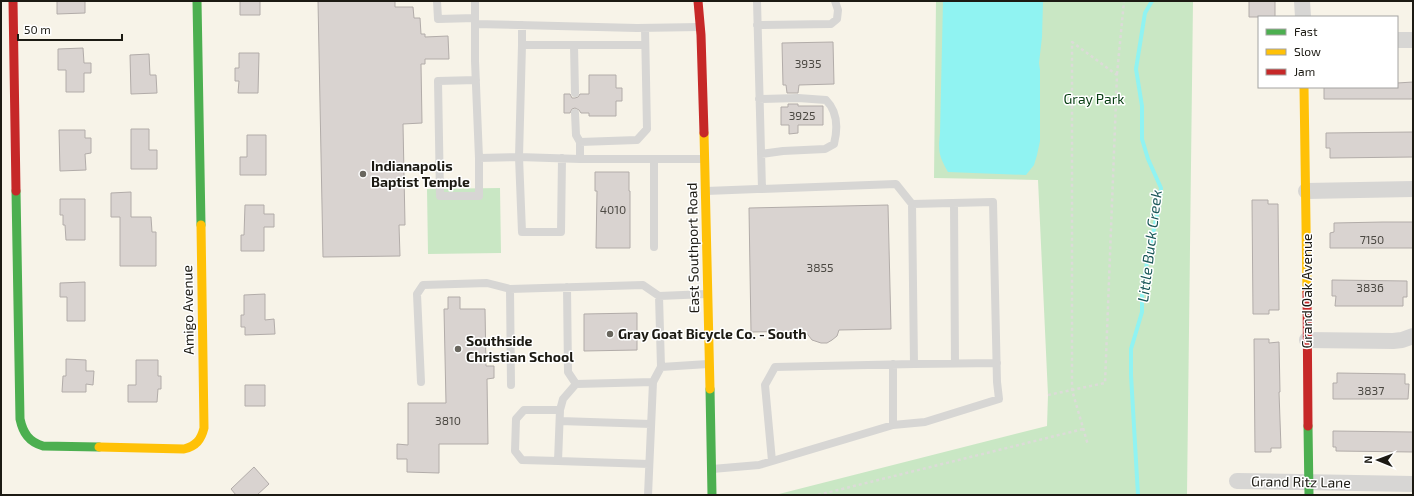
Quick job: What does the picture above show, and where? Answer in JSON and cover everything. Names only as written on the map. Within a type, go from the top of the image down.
[{"type":"street","name":"Amigo Avenue","points":[[13,1],[11,98],[20,419],[23,432],[28,439],[35,444],[43,446],[184,449],[192,447],[201,439],[204,428],[197,1]]},
{"type":"street","name":"East Southport Road","points":[[698,1],[706,192],[712,495]]},
{"type":"street","points":[[1302,1],[1303,16]]},
{"type":"street","points":[[1398,40],[1413,40]]},
{"type":"street","name":"Grand Oak Avenue","points":[[1304,88],[1309,488]]},
{"type":"street","points":[[1306,191],[1413,189]]},
{"type":"street","points":[[1307,340],[1393,341],[1402,340],[1413,336]]},
{"type":"street","name":"Grand Ritz Lane","points":[[1237,481],[1309,488],[1413,484]]},
{"type":"lane","points":[[437,1],[438,19],[522,25],[645,28],[700,27]]},
{"type":"lane","points":[[475,1],[479,196],[440,196],[438,81],[476,80]]},
{"type":"lane","points":[[757,1],[762,189]]},
{"type":"lane","points":[[758,25],[830,24],[837,19],[838,10],[835,1]]},
{"type":"lane","points":[[522,25],[520,157],[522,232],[561,232],[562,158]]},
{"type":"lane","points":[[580,142],[637,140],[647,129],[645,28]]},
{"type":"lane","points":[[522,45],[645,45]]},
{"type":"lane","points":[[574,45],[575,94]]},
{"type":"lane","points":[[759,99],[798,98],[826,100],[832,106],[836,118],[834,144],[825,149],[761,154]]},
{"type":"lane","points":[[575,114],[576,135],[580,142],[580,159]]},
{"type":"lane","points":[[479,158],[705,159]]},
{"type":"lane","points":[[654,159],[654,247]]},
{"type":"lane","points":[[706,192],[896,184],[912,204],[914,364]]},
{"type":"lane","points":[[712,470],[759,465],[893,425],[926,422],[999,399],[993,202],[912,204]]},
{"type":"lane","points":[[954,203],[955,363]]},
{"type":"lane","points":[[421,382],[417,294],[423,286],[487,283],[510,289],[643,285],[659,296],[708,294]]},
{"type":"lane","points":[[567,288],[568,372],[576,384]]},
{"type":"lane","points":[[510,289],[511,385]]},
{"type":"lane","points":[[648,495],[653,382],[661,367],[659,296]]},
{"type":"lane","points":[[772,461],[765,384],[775,367],[997,363]]},
{"type":"lane","points":[[661,367],[709,364]]},
{"type":"lane","points":[[893,364],[893,425]]},
{"type":"lane","points":[[558,462],[560,410],[563,399],[576,384],[653,382]]},
{"type":"lane","points":[[560,410],[524,410],[516,419],[516,451],[522,460],[649,464]]},
{"type":"lane","points":[[560,421],[651,424]]},
{"type":"path","points":[[1048,395],[1105,383],[1117,74],[1124,1]]},
{"type":"path","points":[[1088,445],[1072,390],[1072,42],[1117,74]]},
{"type":"path","points":[[818,495],[1084,429]]},
{"type":"green space","name":"Gray Park","points":[[936,1],[1193,1],[1187,495],[775,495],[1047,426],[1048,395],[1038,180],[934,178]]},
{"type":"green space","points":[[500,188],[501,253],[428,254],[427,189]]},
{"type":"water","points":[[943,1],[1043,2],[1042,37],[1039,63],[1040,141],[1034,165],[1026,175],[948,172],[943,162],[939,145]]},
{"type":"building","points":[[57,1],[85,1],[85,13],[57,14]]},
{"type":"building","points":[[240,1],[260,1],[260,15],[240,15]]},
{"type":"building","name":"Indianapolis Baptist Temple","points":[[318,1],[395,1],[395,7],[413,7],[414,18],[420,18],[421,34],[425,34],[425,37],[448,36],[449,59],[425,59],[425,64],[421,64],[422,123],[403,124],[405,225],[399,225],[400,256],[323,257]]},
{"type":"building","points":[[1249,1],[1275,1],[1275,16],[1249,17]]},
{"type":"building","points":[[833,42],[834,84],[799,85],[798,93],[787,93],[786,85],[783,85],[782,43]]},
{"type":"building","points":[[83,48],[84,63],[91,63],[91,73],[84,73],[84,92],[66,92],[66,70],[58,70],[58,49]]},
{"type":"building","points":[[239,53],[259,53],[258,93],[238,93],[239,81],[235,81],[235,68],[239,68]]},
{"type":"building","points":[[149,54],[150,75],[156,75],[157,93],[131,94],[130,55]]},
{"type":"building","points":[[589,75],[616,75],[616,88],[622,88],[622,101],[616,101],[616,116],[589,116],[589,113],[581,113],[575,108],[572,109],[570,113],[564,113],[564,94],[570,94],[572,98],[575,98],[580,94],[589,94]]},
{"type":"building","points":[[1413,82],[1413,99],[1324,99],[1324,88],[1398,88],[1398,83]]},
{"type":"building","points":[[788,104],[798,104],[798,106],[823,106],[823,125],[798,125],[798,133],[789,134],[789,125],[781,125],[781,107],[788,107]]},
{"type":"building","points":[[131,129],[149,129],[149,150],[157,150],[157,169],[131,169]]},
{"type":"building","points":[[59,130],[85,130],[85,138],[91,138],[91,153],[85,154],[86,170],[60,171]]},
{"type":"building","points":[[1413,132],[1413,157],[1330,158],[1330,148],[1326,148],[1326,133]]},
{"type":"building","points":[[247,135],[266,135],[266,175],[240,175],[240,157],[247,157]]},
{"type":"building","points":[[595,172],[629,172],[630,248],[596,248],[597,191],[595,191]]},
{"type":"building","points":[[131,192],[131,217],[151,217],[152,232],[156,232],[156,266],[120,266],[120,217],[111,217],[111,193]]},
{"type":"building","points":[[60,199],[85,199],[85,240],[66,240],[63,215],[60,215]]},
{"type":"building","points":[[1252,200],[1268,200],[1268,204],[1278,204],[1279,310],[1269,310],[1269,314],[1253,314]]},
{"type":"building","points":[[245,205],[264,205],[264,214],[274,214],[274,227],[264,227],[264,251],[241,251],[241,235],[244,235]]},
{"type":"building","points":[[888,205],[891,329],[839,330],[837,336],[827,343],[812,340],[805,331],[751,332],[749,208]]},
{"type":"building","points":[[1413,222],[1413,248],[1330,248],[1330,233],[1334,232],[1334,223]]},
{"type":"building","points":[[1332,280],[1407,281],[1407,297],[1403,297],[1403,306],[1335,306],[1336,296],[1332,296]]},
{"type":"building","points":[[85,282],[85,321],[67,321],[67,297],[60,297],[60,283]]},
{"type":"building","points":[[265,294],[265,320],[274,319],[275,334],[245,335],[245,327],[241,327],[241,315],[244,315],[244,295]]},
{"type":"building","points":[[448,297],[460,297],[460,309],[485,309],[486,366],[494,366],[494,378],[487,379],[488,444],[439,444],[439,473],[407,472],[407,459],[397,459],[397,444],[408,445],[408,403],[446,403],[444,309],[448,309]]},
{"type":"building","points":[[637,313],[637,350],[584,351],[584,314]]},
{"type":"building","points":[[1254,339],[1269,339],[1269,343],[1279,342],[1281,448],[1271,448],[1271,452],[1255,452]]},
{"type":"building","points":[[66,359],[86,360],[86,371],[94,371],[93,385],[86,384],[86,392],[62,392],[63,376],[66,376]]},
{"type":"building","points":[[136,360],[158,360],[158,376],[161,376],[161,389],[158,389],[157,402],[128,402],[128,385],[136,385]]},
{"type":"building","points":[[1337,373],[1405,374],[1405,384],[1409,384],[1408,399],[1333,399],[1333,383],[1337,383]]},
{"type":"building","points":[[245,385],[265,385],[265,406],[245,406]]},
{"type":"building","points":[[1333,431],[1413,432],[1413,452],[1336,451],[1336,447],[1333,447]]},
{"type":"building","points":[[254,467],[269,484],[257,495],[236,495],[231,489]]},
{"type":"waterway","name":"Little Buck Creek","points":[[1138,495],[1131,375],[1131,349],[1142,312],[1142,296],[1147,262],[1161,188],[1148,159],[1142,139],[1142,106],[1136,69],[1145,13],[1152,1]]},
{"type":"traffic: fast","points":[[197,1],[201,225]]},
{"type":"traffic: fast","points":[[16,191],[21,424],[27,436],[34,442],[43,446],[99,447]]},
{"type":"traffic: fast","points":[[710,389],[712,495]]},
{"type":"traffic: fast","points":[[1308,426],[1309,495]]},
{"type":"traffic: slow","points":[[1304,88],[1307,292]]},
{"type":"traffic: slow","points":[[704,133],[710,389]]},
{"type":"traffic: slow","points":[[99,447],[184,449],[195,444],[201,436],[204,428],[201,225]]},
{"type":"traffic: jam","points":[[13,1],[16,191]]},
{"type":"traffic: jam","points":[[698,1],[701,35],[704,133]]},
{"type":"traffic: jam","points":[[1307,292],[1308,426]]},
{"type":"place","name":"Indianapolis Baptist Temple","points":[[363,174]]},
{"type":"place","name":"Gray Goat Bicycle Co. - South","points":[[610,334]]},
{"type":"place","name":"Southside Christian School","points":[[458,349]]}]
